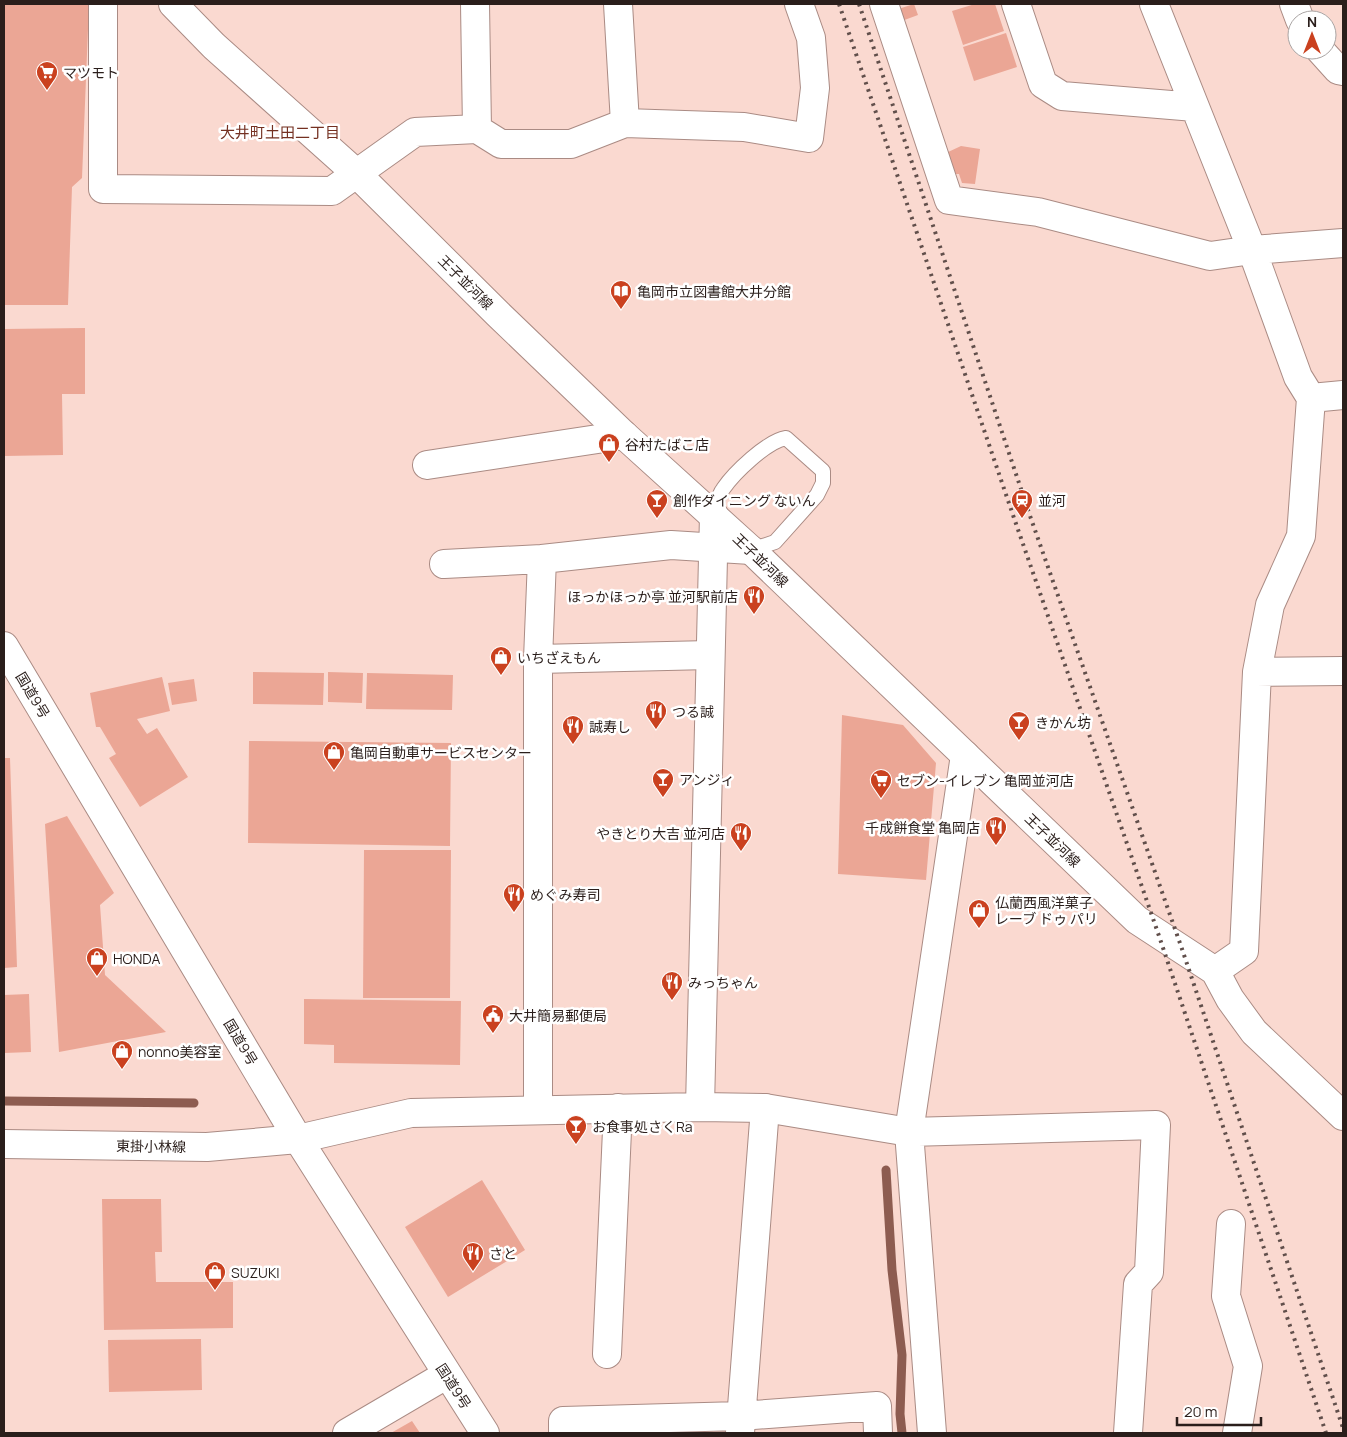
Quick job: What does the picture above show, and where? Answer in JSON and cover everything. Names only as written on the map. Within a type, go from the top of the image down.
[{"type":"main road","points":[[103,4],[103,189],[332,191],[415,132],[477,129],[501,144],[571,144],[625,123],[744,127],[809,138],[815,88],[811,38],[799,4]]},
{"type":"main road","name":"王子並河線","points":[[173,4],[214,46],[356,173],[498,314],[624,435],[714,515],[1137,920],[1215,971],[1230,999],[1254,1032],[1343,1116]]},
{"type":"main road","points":[[475,4],[477,129]]},
{"type":"main road","points":[[618,4],[625,123]]},
{"type":"main road","points":[[884,4],[949,200],[1038,212],[1210,256],[1252,250],[1343,243]]},
{"type":"main road","points":[[1016,4],[1043,84],[1062,96],[1195,107]]},
{"type":"main road","points":[[1154,4],[1252,250],[1298,377],[1311,398],[1301,536],[1270,605],[1257,672],[1244,951],[1215,971]]},
{"type":"main road","points":[[1329,60],[1338,70],[1343,71]]},
{"type":"main road","points":[[1311,398],[1343,395]]},
{"type":"main road","points":[[427,465],[624,435]]},
{"type":"main road","points":[[700,1107],[714,515]]},
{"type":"main road","points":[[444,564],[542,559],[671,545],[751,550]]},
{"type":"main road","points":[[538,1109],[538,659],[542,559]]},
{"type":"main road","name":"国道9号","points":[[4,646],[298,1139],[485,1433]]},
{"type":"main road","points":[[538,659],[710,655]]},
{"type":"main road","points":[[1257,672],[1343,671]]},
{"type":"main road","points":[[932,1433],[909,1132],[965,755]]},
{"type":"main road","points":[[607,1354],[618,1108]]},
{"type":"main road","points":[[740,1424],[765,1108]]},
{"type":"main road","name":"東掛小林線","points":[[4,1144],[206,1147],[298,1139],[411,1113],[538,1109],[765,1108],[909,1132],[1156,1125],[1148,1272],[1138,1284],[1128,1433]]},
{"type":"main road","points":[[1231,1224],[1226,1296],[1248,1366],[1237,1433]]},
{"type":"main road","points":[[347,1433],[446,1374]]},
{"type":"main road","points":[[563,1433],[563,1421],[740,1424],[877,1406],[878,1433]]},
{"type":"lane","points":[[714,515],[722,490],[766,445],[776,440],[786,438],[823,472],[823,483],[817,495],[775,542],[751,550]]},
{"type":"building","name":"マツモト","points":[[4,4],[89,4],[82,178],[72,187],[68,305],[4,305]]},
{"type":"building","points":[[914,4],[918,15],[899,22],[895,10]]},
{"type":"building","points":[[975,4],[995,4],[1004,31],[963,45],[952,11]]},
{"type":"building","points":[[1006,33],[1017,67],[974,81],[963,47]]},
{"type":"building","points":[[961,146],[980,149],[975,184],[962,183],[959,174],[952,174],[946,153]]},
{"type":"building","points":[[85,328],[85,394],[62,394],[63,455],[4,456],[4,329]]},
{"type":"building","points":[[253,672],[324,673],[323,705],[253,704]]},
{"type":"building","points":[[328,672],[363,673],[362,703],[328,702]]},
{"type":"building","points":[[367,673],[453,675],[452,710],[366,709]]},
{"type":"building","points":[[162,677],[170,711],[137,719],[147,734],[157,728],[188,777],[140,807],[109,758],[116,754],[100,727],[96,727],[90,693]]},
{"type":"building","points":[[194,679],[197,701],[172,705],[168,683]]},
{"type":"building","points":[[842,715],[903,725],[936,763],[926,880],[838,874]]},
{"type":"building","points":[[249,741],[451,743],[450,846],[248,843]]},
{"type":"building","points":[[4,758],[10,758],[17,967],[4,968]]},
{"type":"building","points":[[67,816],[114,893],[100,905],[105,975],[166,1032],[59,1052],[45,824]]},
{"type":"building","points":[[364,850],[451,850],[450,998],[363,998]]},
{"type":"building","points":[[29,994],[31,1052],[4,1053],[4,995]]},
{"type":"building","points":[[304,999],[461,1001],[460,1065],[334,1063],[334,1045],[304,1044]]},
{"type":"building","points":[[482,1180],[525,1250],[448,1297],[405,1227]]},
{"type":"building","points":[[102,1199],[161,1199],[162,1252],[155,1252],[156,1282],[233,1282],[233,1328],[104,1330]]},
{"type":"building","points":[[201,1339],[202,1390],[109,1392],[108,1340]]},
{"type":"building","points":[[412,1421],[420,1433],[391,1433]]},
{"type":"waterway","points":[[4,1101],[194,1103]]},
{"type":"waterway","points":[[886,1170],[892,1270],[902,1355],[900,1414],[902,1433]]},
{"type":"railway","points":[[839,4],[1158,933],[1326,1433]]},
{"type":"railway","points":[[859,4],[1029,513],[1182,949],[1343,1428]]},
{"type":"place","name":"マツモト","points":[[47,91]]},
{"type":"place","name":"亀岡市立図書館大井分館","points":[[621,310]]},
{"type":"place","name":"谷村たばこ店","points":[[609,463]]},
{"type":"place","name":"創作ダイニング ないん","points":[[657,519]]},
{"type":"place","name":"並河","points":[[1022,519]]},
{"type":"place","name":"ほっかほっか亭 並河駅前店","points":[[754,615]]},
{"type":"place","name":"いちざえもん","points":[[501,676]]},
{"type":"place","name":"つる誠","points":[[656,730]]},
{"type":"place","name":"きかん坊","points":[[1019,741]]},
{"type":"place","name":"誠寿し","points":[[573,745]]},
{"type":"place","name":"亀岡自動車サービスセンター","points":[[334,771]]},
{"type":"place","name":"アンジィ","points":[[663,798]]},
{"type":"place","name":"セブン-イレブン 亀岡並河店","points":[[881,799]]},
{"type":"place","name":"千成餅食堂 亀岡店","points":[[996,846]]},
{"type":"place","name":"やきとり大吉 並河店","points":[[741,852]]},
{"type":"place","name":"めぐみ寿司","points":[[514,913]]},
{"type":"place","name":"仏蘭西風洋菓子 レーブ ドゥ パリ","points":[[979,929]]},
{"type":"place","name":"HONDA","points":[[97,977]]},
{"type":"place","name":"みっちゃん","points":[[672,1001]]},
{"type":"place","name":"大井簡易郵便局","points":[[493,1034]]},
{"type":"place","name":"nonno美容室","points":[[122,1070]]},
{"type":"place","name":"お食事処さくRa","points":[[576,1145]]},
{"type":"place","name":"さと","points":[[473,1272]]},
{"type":"place","name":"SUZUKI","points":[[215,1291]]},
{"type":"district","name":"大井町土田二丁目","points":[[280,132]]}]
